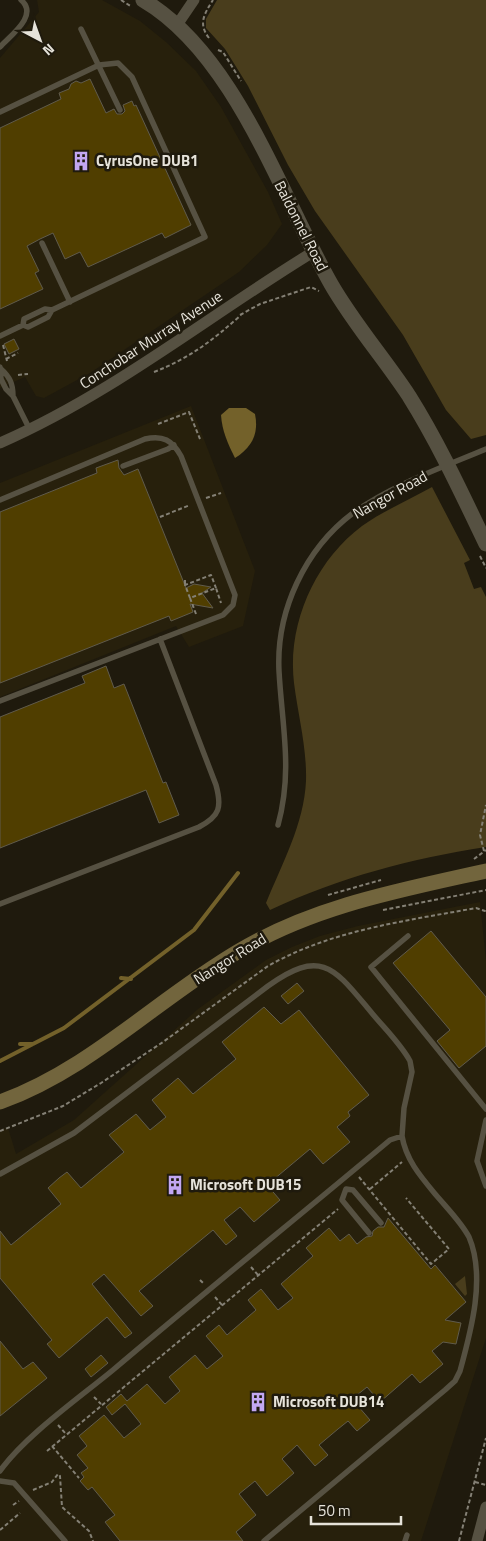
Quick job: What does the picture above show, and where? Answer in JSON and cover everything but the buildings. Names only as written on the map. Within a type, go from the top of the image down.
[{"type":"main road","name":"Nangor Road","points":[[0,1102],[42,1084],[84,1060],[218,964],[269,934],[329,909],[486,871]]},
{"type":"street","points":[[177,24],[194,0]]},
{"type":"street","name":"Baldonnel Road","points":[[140,6],[177,24],[197,44],[219,74],[256,136],[313,252],[359,328],[408,396],[448,463],[486,544]]},
{"type":"street","name":"Conchobar Murray Avenue","points":[[0,443],[30,430],[92,397],[140,368],[313,252]]},
{"type":"street","points":[[477,1541],[486,1507]]},
{"type":"lane","points":[[0,47],[25,20],[28,11],[21,0]]},
{"type":"lane","points":[[81,29],[120,110]]},
{"type":"lane","points":[[0,112],[99,65],[118,63],[132,77],[205,237],[52,310],[48,317],[28,327],[22,325],[0,336]]},
{"type":"lane","points":[[42,242],[70,302]]},
{"type":"lane","points":[[0,368],[8,375],[13,385],[14,396],[30,430]]},
{"type":"lane","points":[[0,500],[145,439],[157,436],[166,438],[174,445],[196,494],[235,596],[233,605],[223,615],[0,701]]},
{"type":"lane","points":[[123,466],[174,445]]},
{"type":"lane","name":"Nangor Road","points":[[278,825],[285,799],[286,771],[279,671],[279,638],[288,605],[311,557],[330,534],[354,513],[448,463],[486,448]]},
{"type":"lane","points":[[0,904],[199,827],[215,815],[220,800],[216,785],[160,639]]},
{"type":"lane","points":[[408,936],[371,967],[486,1109]]},
{"type":"lane","points":[[0,1174],[49,1149],[74,1133],[287,972],[306,966],[325,967],[343,978],[410,1061],[412,1072],[404,1108],[402,1136],[408,1156],[418,1172],[464,1230],[474,1252],[478,1285],[477,1302],[460,1371],[455,1381],[445,1390],[264,1541]]},
{"type":"lane","points":[[486,1120],[477,1161],[486,1186]]},
{"type":"lane","points":[[0,1471],[8,1460],[53,1420],[390,1140],[402,1136]]},
{"type":"lane","points":[[340,1182],[346,1189],[353,1190],[381,1223]]},
{"type":"lane","points":[[346,1189],[342,1200],[370,1233]]},
{"type":"lane","points":[[0,1481],[14,1483],[65,1541]]},
{"type":"path","points":[[121,0],[140,6]]},
{"type":"path","points":[[212,0],[202,19],[204,32],[212,44]]},
{"type":"path","points":[[217,49],[223,52],[244,86]]},
{"type":"path","points":[[240,315],[260,304],[311,287],[323,293]]},
{"type":"path","points":[[6,359],[18,353]]},
{"type":"path","points":[[15,377],[28,374]]},
{"type":"path","points":[[158,424],[189,412],[200,439]]},
{"type":"path","points":[[185,585],[211,575],[221,603]]},
{"type":"path","points":[[185,580],[185,585],[196,614]]},
{"type":"path","points":[[190,598],[216,588]]},
{"type":"path","points":[[485,851],[480,835],[486,804]]},
{"type":"path","points":[[383,910],[486,890]]},
{"type":"path","points":[[370,1190],[408,1156]]},
{"type":"path","points":[[354,1170],[431,1264],[449,1248],[406,1198]]},
{"type":"path","points":[[356,1194],[366,1186]]},
{"type":"path","points":[[46,1451],[345,1204]]},
{"type":"path","points":[[53,1420],[66,1434]]},
{"type":"path","points":[[458,1541],[486,1438]]},
{"type":"path","points":[[52,1446],[78,1478]]},
{"type":"path","points":[[14,1506],[37,1488],[52,1482],[58,1474],[60,1476],[62,1508],[89,1531],[93,1541]]},
{"type":"path","points":[[475,1482],[486,1485]]},
{"type":"path","points":[[0,1530],[20,1513]]},
{"type":"shaded area","points":[[37,0],[102,0],[140,21],[166,42],[196,71],[221,107],[268,192],[282,224],[267,245],[239,272],[90,373],[44,398],[36,396],[25,377],[0,388],[0,58],[39,12]]},
{"type":"shaded area","points":[[217,0],[486,0],[486,435],[471,439],[446,410],[403,335],[315,211],[288,165],[248,86],[225,49],[206,28],[206,19]]},
{"type":"shaded area","points":[[191,406],[255,571],[243,626],[189,647],[176,626],[0,697],[0,483]]},
{"type":"shaded area","points":[[229,408],[246,408],[255,414],[256,421],[255,434],[250,445],[235,458],[226,437],[221,415]]},
{"type":"shaded area","points":[[432,487],[470,560],[464,563],[474,589],[481,587],[486,597],[486,847],[430,857],[376,871],[323,888],[270,910],[266,903],[297,828],[306,781],[305,756],[294,683],[293,661],[295,638],[308,596],[318,576],[345,540],[362,526],[387,510]]},
{"type":"shaded area","points":[[480,902],[486,961],[486,1338],[421,1541],[0,1541],[0,1130],[8,1128],[16,1154],[74,1120],[198,1009],[266,960],[292,947],[320,936],[358,926]]},
{"type":"shaded area","points":[[465,1276],[467,1294],[465,1296],[455,1284]]},
{"type":"waterway","points":[[0,1061],[64,1028],[194,930],[238,873]]},
{"type":"waterway","points":[[121,978],[131,979]]},
{"type":"waterway","points":[[20,1044],[33,1044]]},
{"type":"place","name":"CyrusOne DUB1","points":[[81,161]]},
{"type":"place","name":"Microsoft DUB15","points":[[175,1185]]},
{"type":"place","name":"Microsoft DUB14","points":[[258,1402]]}]
